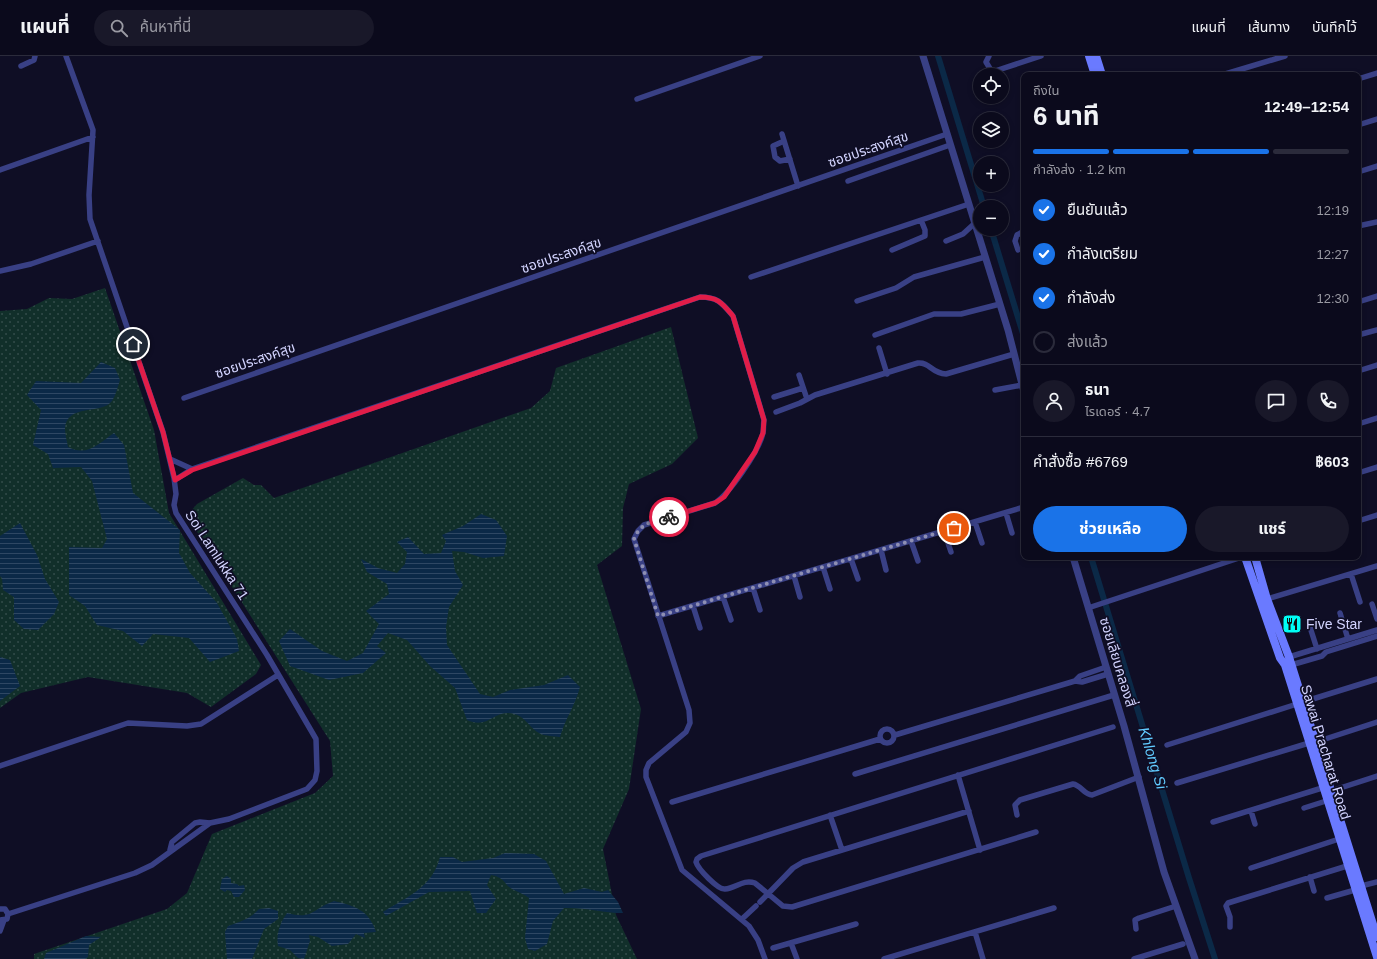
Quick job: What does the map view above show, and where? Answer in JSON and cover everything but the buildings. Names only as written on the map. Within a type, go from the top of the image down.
[{"type":"main road","points":[[1089,56],[1094,72]]},
{"type":"main road","points":[[1096,56],[1101,72]]},
{"type":"main road","name":"Sawai Pracharat Road","points":[[1246,560],[1300,703],[1312,742],[1331,791],[1347,866],[1358,888],[1377,937]]},
{"type":"main road","name":"Sawai Pracharat Road","points":[[1256,560],[1267,599],[1290,661],[1300,703]]},
{"type":"main road","name":"Sawai Pracharat Road","points":[[1312,742],[1322,788],[1342,838],[1358,888],[1377,957]]},
{"type":"street","points":[[21,66],[34,60],[35,56]]},
{"type":"street","name":"Soi Lamlukka 71","points":[[66,56],[93,130],[88,195],[90,219],[163,432],[175,480],[176,494],[174,505],[176,513],[268,655],[316,739],[317,771],[315,780],[307,788],[240,815],[210,823],[195,823],[182,833]]},
{"type":"street","points":[[637,99],[760,56]]},
{"type":"street","points":[[923,56],[973,217]]},
{"type":"street","points":[[989,56],[986,62],[992,72],[1042,56]]},
{"type":"street","points":[[1232,72],[1285,56]]},
{"type":"street","points":[[1361,78],[1377,74]]},
{"type":"street","points":[[1361,124],[1377,119]]},
{"type":"street","points":[[782,134],[798,186]]},
{"type":"street","name":"ซอยประสงค์สุข","points":[[184,398],[947,134]]},
{"type":"street","points":[[0,170],[93,137]]},
{"type":"street","points":[[784,141],[773,146],[775,156],[780,162],[790,159]]},
{"type":"street","points":[[848,182],[950,145]]},
{"type":"street","points":[[1361,171],[1377,166]]},
{"type":"street","points":[[751,276],[969,204]]},
{"type":"street","points":[[892,250],[925,236],[926,230],[922,220]]},
{"type":"street","points":[[1361,225],[1377,222]]},
{"type":"street","points":[[946,241],[963,234],[973,225]]},
{"type":"street","points":[[1018,250],[1015,239],[1017,235],[1021,233]]},
{"type":"street","points":[[979,236],[1000,304],[1021,380]]},
{"type":"street","points":[[0,271],[31,264],[98,241]]},
{"type":"street","points":[[857,301],[896,288],[914,277],[985,257]]},
{"type":"street","points":[[1361,301],[1377,296]]},
{"type":"street","points":[[175,480],[192,470],[700,297],[713,297],[723,304],[733,316],[764,420],[763,433],[755,452],[724,497],[708,506],[644,525],[638,531],[634,539],[689,710],[690,723],[686,732],[655,756],[649,763],[646,770],[646,777],[682,870],[749,926],[758,940],[765,959]]},
{"type":"street","points":[[875,335],[934,314],[961,314],[1000,304]]},
{"type":"street","points":[[1361,334],[1377,330]]},
{"type":"street","points":[[879,348],[887,374]]},
{"type":"street","points":[[776,412],[800,404],[815,395],[923,363],[937,373],[952,373],[1014,354]]},
{"type":"street","points":[[1361,370],[1377,365]]},
{"type":"street","points":[[799,375],[807,399]]},
{"type":"street","points":[[774,397],[803,388]]},
{"type":"street","points":[[995,390],[1021,388]]},
{"type":"street","points":[[1361,423],[1377,418]]},
{"type":"street","points":[[170,459],[192,470]]},
{"type":"street","points":[[1361,472],[1377,468]]},
{"type":"street","points":[[658,616],[1021,508]]},
{"type":"street","points":[[1006,513],[1012,533]]},
{"type":"street","points":[[1361,520],[1377,515]]},
{"type":"street","points":[[974,522],[982,543]]},
{"type":"street","points":[[944,531],[951,552]]},
{"type":"street","points":[[912,541],[918,561]]},
{"type":"street","points":[[881,550],[886,570]]},
{"type":"street","points":[[851,559],[858,579]]},
{"type":"street","name":"ซอยเลียบคลองสี่","points":[[1074,560],[1091,607],[1107,671],[1139,778],[1164,872],[1195,959]]},
{"type":"street","points":[[1091,607],[1233,560]]},
{"type":"street","points":[[1267,599],[1377,566]]},
{"type":"street","points":[[823,567],[830,589]]},
{"type":"street","points":[[1351,574],[1360,602]]},
{"type":"street","points":[[794,576],[800,597]]},
{"type":"street","points":[[753,588],[760,610]]},
{"type":"street","points":[[723,597],[731,620]]},
{"type":"street","points":[[1372,604],[1377,619]]},
{"type":"street","points":[[693,606],[700,628]]},
{"type":"street","points":[[1340,614],[1348,639]]},
{"type":"street","points":[[1309,624],[1317,649]]},
{"type":"street","points":[[1290,661],[1322,656],[1325,649],[1348,639],[1377,630]]},
{"type":"street","points":[[1290,661],[1317,649],[1325,649],[1377,636]]},
{"type":"street","points":[[895,735],[891,730],[885,729],[880,732],[880,739],[884,743],[891,743],[895,735],[1075,681],[1080,676],[1107,671]]},
{"type":"street","points":[[0,766],[128,723],[187,726],[201,724],[278,674]]},
{"type":"street","points":[[1167,745],[1377,679]]},
{"type":"street","points":[[855,774],[1114,695]]},
{"type":"street","points":[[1177,783],[1377,722]]},
{"type":"street","points":[[1036,832],[792,907],[783,906],[750,881],[727,889],[721,888],[704,874],[696,865],[696,861],[702,856],[1113,727]]},
{"type":"street","points":[[672,802],[880,739]]},
{"type":"street","points":[[958,775],[980,850]]},
{"type":"street","points":[[1331,791],[1377,776]]},
{"type":"street","points":[[1017,815],[1015,805],[1020,800],[1073,784],[1088,795],[1092,795],[1139,778]]},
{"type":"street","points":[[1212,822],[1322,788]]},
{"type":"street","points":[[1304,808],[1326,801]]},
{"type":"street","points":[[742,920],[797,866],[842,850],[969,811]]},
{"type":"street","points":[[1251,811],[1255,824]]},
{"type":"street","points":[[830,815],[842,850]]},
{"type":"street","points":[[0,932],[2,920],[8,914],[135,873],[152,865],[170,850],[187,840],[210,823]]},
{"type":"street","points":[[170,850],[172,842],[182,833],[187,840]]},
{"type":"street","points":[[1251,868],[1342,838]]},
{"type":"street","points":[[1230,927],[1230,917],[1226,906],[1228,904],[1347,866]]},
{"type":"street","points":[[1310,877],[1314,892]]},
{"type":"street","points":[[1327,898],[1377,882]]},
{"type":"street","points":[[1136,929],[1135,920],[1176,906]]},
{"type":"street","points":[[0,908],[5,908],[8,914]]},
{"type":"street","points":[[884,959],[1054,908]]},
{"type":"street","points":[[773,948],[856,924]]},
{"type":"street","points":[[975,932],[983,959]]},
{"type":"street","points":[[792,943],[797,959]]},
{"type":"street","points":[[1134,959],[1183,944]]},
{"type":"green space","points":[[105,288],[154,430],[169,513],[261,665],[256,674],[211,707],[187,693],[88,677],[21,693],[0,708],[0,311],[27,309],[49,298],[72,299]]},
{"type":"green space","points":[[671,327],[698,438],[672,464],[629,484],[623,508],[622,546],[597,565],[641,709],[629,789],[603,849],[616,915],[637,959],[34,959],[34,954],[167,909],[187,893],[212,834],[315,793],[333,776],[330,741],[194,527],[190,512],[197,504],[243,478],[254,485],[261,485],[274,498],[531,408],[550,391],[556,368]]},
{"type":"water","points":[[101,362],[115,368],[120,380],[116,393],[112,401],[107,405],[101,408],[78,412],[71,416],[67,421],[65,429],[68,447],[81,451],[87,450],[114,433],[124,445],[133,493],[180,530],[179,553],[190,573],[217,603],[237,639],[239,651],[210,662],[189,638],[153,634],[142,646],[123,631],[97,625],[85,606],[69,595],[69,547],[102,548],[107,539],[92,481],[81,467],[53,468],[48,454],[33,445],[41,410],[27,395],[36,381],[81,383]]},
{"type":"water","points":[[481,514],[496,520],[507,536],[504,556],[483,558],[464,552],[452,551],[455,571],[463,585],[449,607],[446,627],[447,645],[480,694],[493,697],[510,690],[544,685],[568,675],[580,687],[560,737],[541,734],[519,716],[514,714],[503,713],[480,723],[467,720],[455,688],[430,666],[407,640],[388,633],[377,646],[386,653],[363,673],[329,680],[290,666],[279,641],[290,629],[322,651],[347,661],[363,653],[379,624],[366,611],[389,594],[387,584],[367,572],[361,559],[378,568],[397,573],[405,564],[407,552],[397,542],[408,537],[424,554],[441,553],[446,541],[442,535],[463,526]]},
{"type":"water","points":[[20,523],[37,555],[45,579],[59,602],[54,614],[38,630],[24,629],[14,620],[14,597],[3,590],[2,578],[0,576],[0,536]]},
{"type":"water","points":[[0,657],[10,660],[20,686],[0,701]]},
{"type":"water","points":[[505,853],[534,854],[546,861],[564,894],[584,888],[602,892],[608,890],[618,902],[623,913],[579,908],[564,908],[553,921],[547,944],[535,951],[528,949],[525,938],[529,898],[508,886],[496,876],[491,875],[487,885],[496,899],[486,913],[477,913],[470,891],[429,892],[386,916],[383,912],[410,896],[425,884],[436,868],[440,857],[453,857],[462,862],[493,858]]},
{"type":"water","points":[[227,876],[231,879],[231,883],[239,886],[244,885],[245,890],[239,897],[234,897],[231,891],[227,890],[225,892],[220,889],[222,879]]},
{"type":"water","points":[[334,901],[360,910],[369,919],[376,932],[364,933],[365,938],[356,934],[348,944],[332,946],[318,937],[309,935],[310,941],[304,959],[298,958],[290,950],[278,946],[279,929],[287,913],[302,915],[312,913]]},
{"type":"water","points":[[269,908],[278,911],[278,919],[264,929],[252,959],[227,959],[225,932],[228,926],[241,922],[259,909]]},
{"type":"water","points":[[86,936],[101,937],[89,945],[88,957],[85,959],[44,959],[46,953]]},
{"type":"waterway","name":"Khlong Si","points":[[938,56],[982,200]]},
{"type":"waterway","name":"Khlong Si","points":[[993,236],[1021,327]]},
{"type":"waterway","name":"Khlong Si","points":[[1092,560],[1215,959]]},
{"type":"way so far","points":[[669,517],[644,525],[638,531],[634,539],[658,616],[954,528]]},
{"type":"place","name":"Five Star","points":[[1292,624]]},
{"type":"route","points":[[133,344],[163,432],[175,480],[192,470],[700,297],[713,297],[723,304],[733,316],[764,420],[763,433],[755,452],[724,497],[715,503],[669,517]]}]
